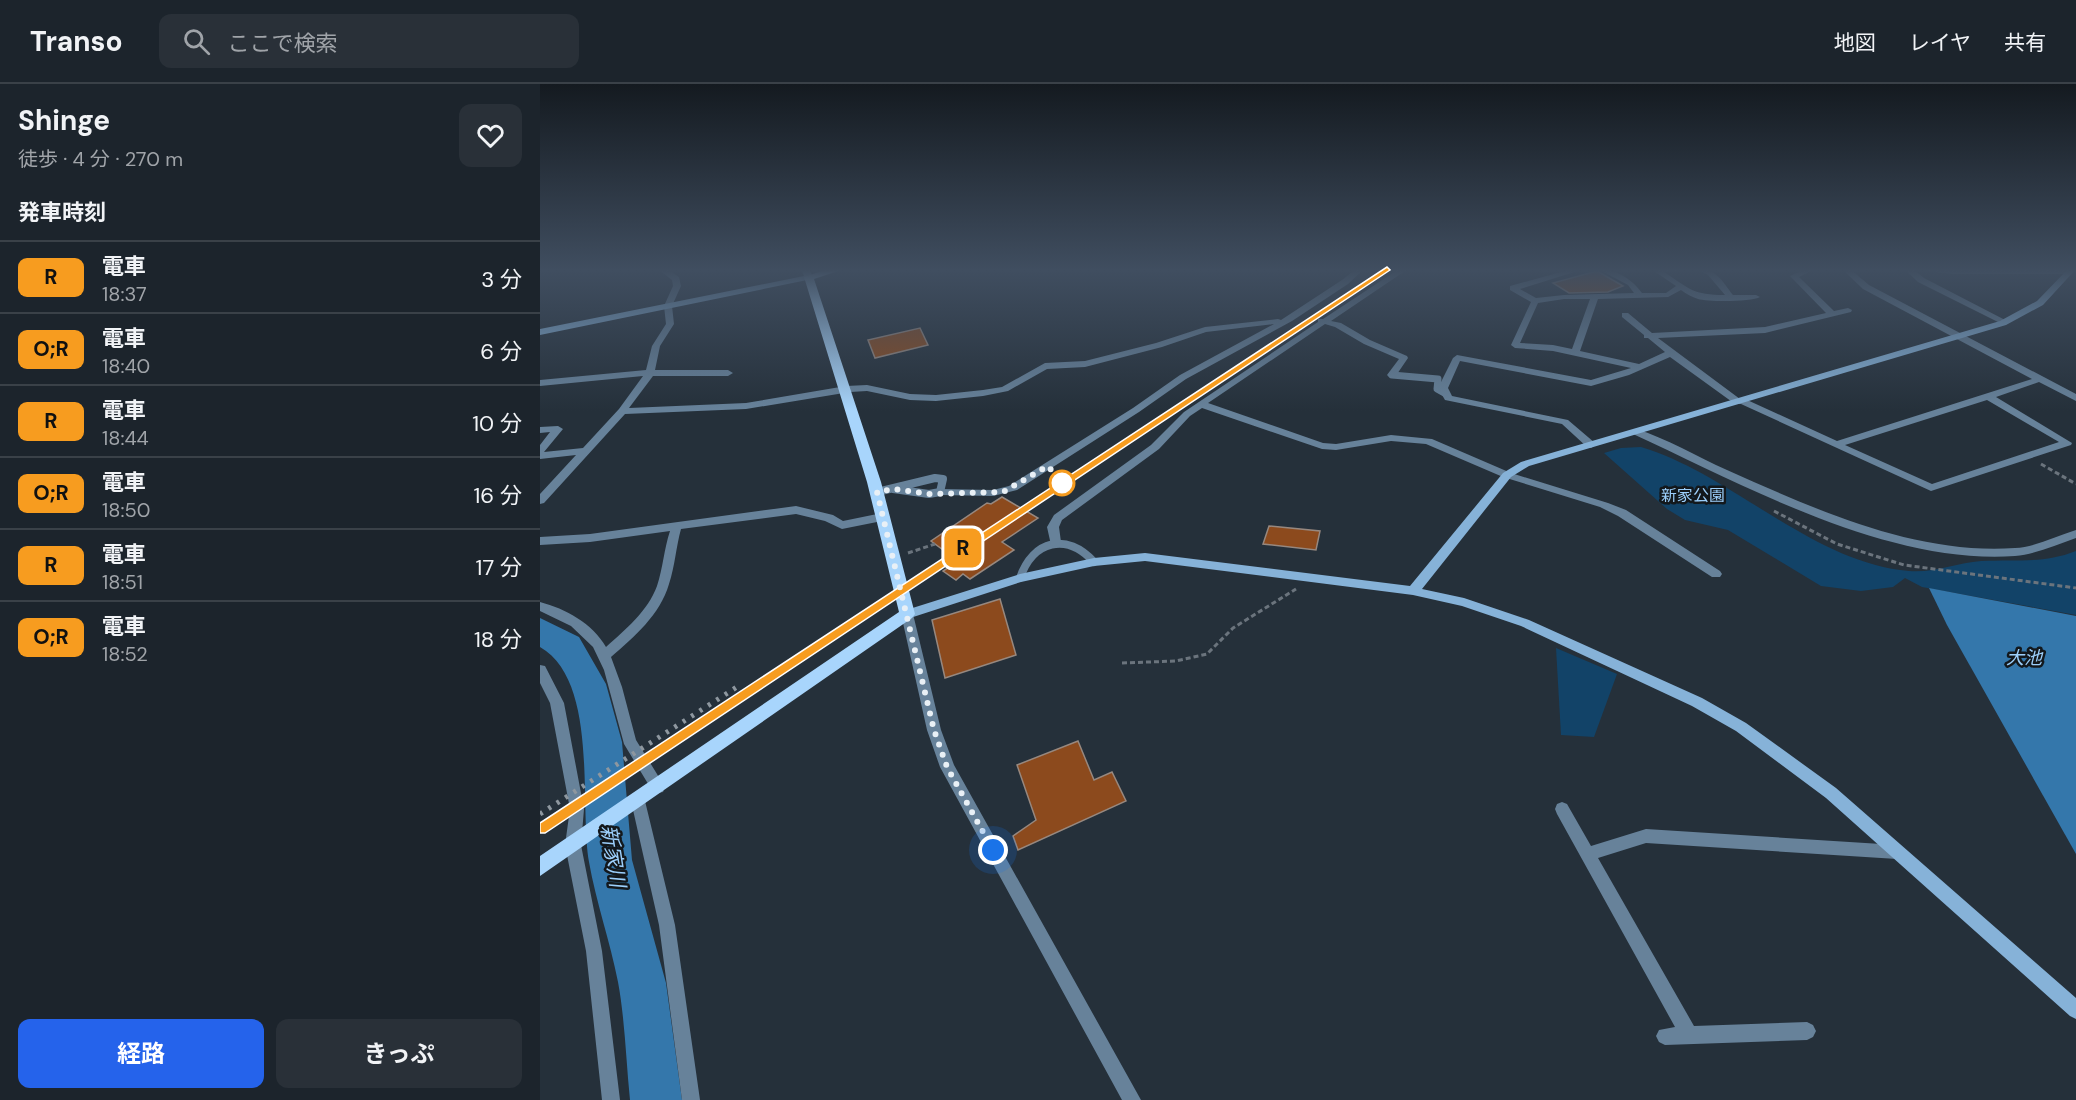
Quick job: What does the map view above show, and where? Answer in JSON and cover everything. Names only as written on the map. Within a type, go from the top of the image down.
[{"type":"main road","points":[[540,867],[907,614],[877,492],[821,316]]},
{"type":"street","points":[[540,332],[617,316]]},
{"type":"street","points":[[540,501],[622,411],[650,373],[656,346],[670,324],[669,316]]},
{"type":"street","points":[[940,492],[993,493],[1013,488],[1183,376],[1293,316]]},
{"type":"street","points":[[1055,542],[1053,527],[1058,518],[1155,447],[1187,414],[1328,316]]},
{"type":"street","points":[[1528,316],[1515,345],[1553,348],[1640,367]]},
{"type":"street","points":[[1575,353],[1588,316]]},
{"type":"street","points":[[1626,316],[1647,336],[1740,401],[1931,488],[2067,443],[1988,397]]},
{"type":"street","points":[[1647,336],[1765,330],[1822,316]]},
{"type":"street","points":[[1923,316],[2076,398]]},
{"type":"street","points":[[1994,316],[2005,322]]},
{"type":"street","points":[[1413,591],[1507,475],[1524,465],[1961,336],[2015,316]]},
{"type":"street","points":[[622,411],[746,406],[867,388],[910,397],[936,398],[983,393],[1005,389],[1045,366],[1085,364],[1159,345],[1205,330],[1289,319]]},
{"type":"street","points":[[1321,321],[1338,325],[1367,342],[1404,358],[1392,375]]},
{"type":"street","points":[[1590,445],[1565,422],[1448,398],[1443,388],[1457,358],[1591,383],[1640,367],[1671,353]]},
{"type":"street","points":[[540,384],[650,373],[728,373]]},
{"type":"street","points":[[1837,444],[2040,379]]},
{"type":"street","points":[[1201,404],[1322,446],[1336,447],[1391,438],[1428,441],[1507,475],[1604,505],[1622,513],[1716,574]]},
{"type":"street","points":[[540,430],[558,429],[540,453]]},
{"type":"street","points":[[1636,432],[1848,526],[1946,550],[2016,552],[2076,534]]},
{"type":"street","points":[[540,453],[585,451]]},
{"type":"street","points":[[540,541],[676,528],[796,510],[829,518],[842,525],[882,517]]},
{"type":"street","points":[[605,656],[629,634],[660,595],[666,574],[668,552],[676,528]]},
{"type":"street","points":[[1132,1100],[947,767],[934,730],[907,614],[1020,578],[1094,562],[1145,557],[1413,591],[1464,602],[1524,623],[1697,702],[1741,727],[1790,761],[2076,1010]]},
{"type":"street","points":[[540,606],[567,617],[590,632],[605,656],[613,675],[630,742],[658,787]]},
{"type":"street","points":[[540,670],[557,703],[577,809],[611,1100]]},
{"type":"street","points":[[633,804],[667,925],[691,1100]]},
{"type":"street","points":[[1562,808],[1690,1036]]},
{"type":"street","points":[[1588,854],[1646,836],[1897,852]]},
{"type":"street","points":[[1665,1036],[1807,1031]]},
{"type":"lane","points":[[1392,375],[1416,379],[1438,379],[1437,389],[1446,394]]},
{"type":"lane","points":[[877,492],[941,478],[944,482],[940,492],[929,494],[893,489]]},
{"type":"lane","points":[[1020,578],[1022,566],[1031,556],[1055,542],[1077,545],[1085,549],[1094,562]]},
{"type":"path","points":[[2029,457],[2076,484]]},
{"type":"path","points":[[903,554],[935,544]]},
{"type":"path","points":[[1122,663],[1176,661],[1207,654],[1233,628],[1313,579]]},
{"type":"green space","name":"新家公園","points":[[1641,447],[1675,460],[1708,477],[1839,552],[1873,564],[1918,571],[1981,561],[2052,558],[2076,551],[2076,615],[1922,587],[1905,578],[1893,587],[1861,591],[1821,586],[1728,530],[1685,520],[1667,509],[1604,453],[1621,448]]},
{"type":"green space","points":[[1556,648],[1617,674],[1594,737],[1561,735]]},
{"type":"water","name":"大池","points":[[1929,588],[2076,616],[2076,854],[1947,625]]},
{"type":"building","points":[[920,328],[928,345],[875,358],[868,340]]},
{"type":"building","points":[[1002,497],[1038,518],[1002,542],[1014,550],[970,579],[963,574],[956,580],[943,571],[951,566],[946,563],[954,558],[931,541],[987,503],[991,504]]},
{"type":"building","points":[[1269,526],[1320,531],[1316,550],[1263,544]]},
{"type":"building","points":[[1000,599],[1016,655],[945,678],[932,620]]},
{"type":"building","points":[[1078,741],[1094,780],[1112,772],[1126,801],[1018,850],[1013,836],[1036,820],[1017,765]]},
{"type":"waterway","name":"新家川","points":[[540,631],[567,646],[588,684],[603,742],[610,860],[642,983],[656,1100]]},
{"type":"railway","points":[[1169,413],[1315,316]]},
{"type":"railway","points":[[1023,509],[1171,411]]},
{"type":"railway","points":[[897,592],[1016,514]]},
{"type":"railway","points":[[556,818],[900,591]]},
{"type":"railway","points":[[540,814],[740,685]]},
{"type":"railway","points":[[540,828],[558,816]]},
{"type":"train","name":"R","points":[[540,828],[1315,316]]},
{"type":"route","points":[[993,850],[947,767],[934,730],[877,492],[893,489],[929,494],[1003,492],[1048,466],[1062,483]]}]
